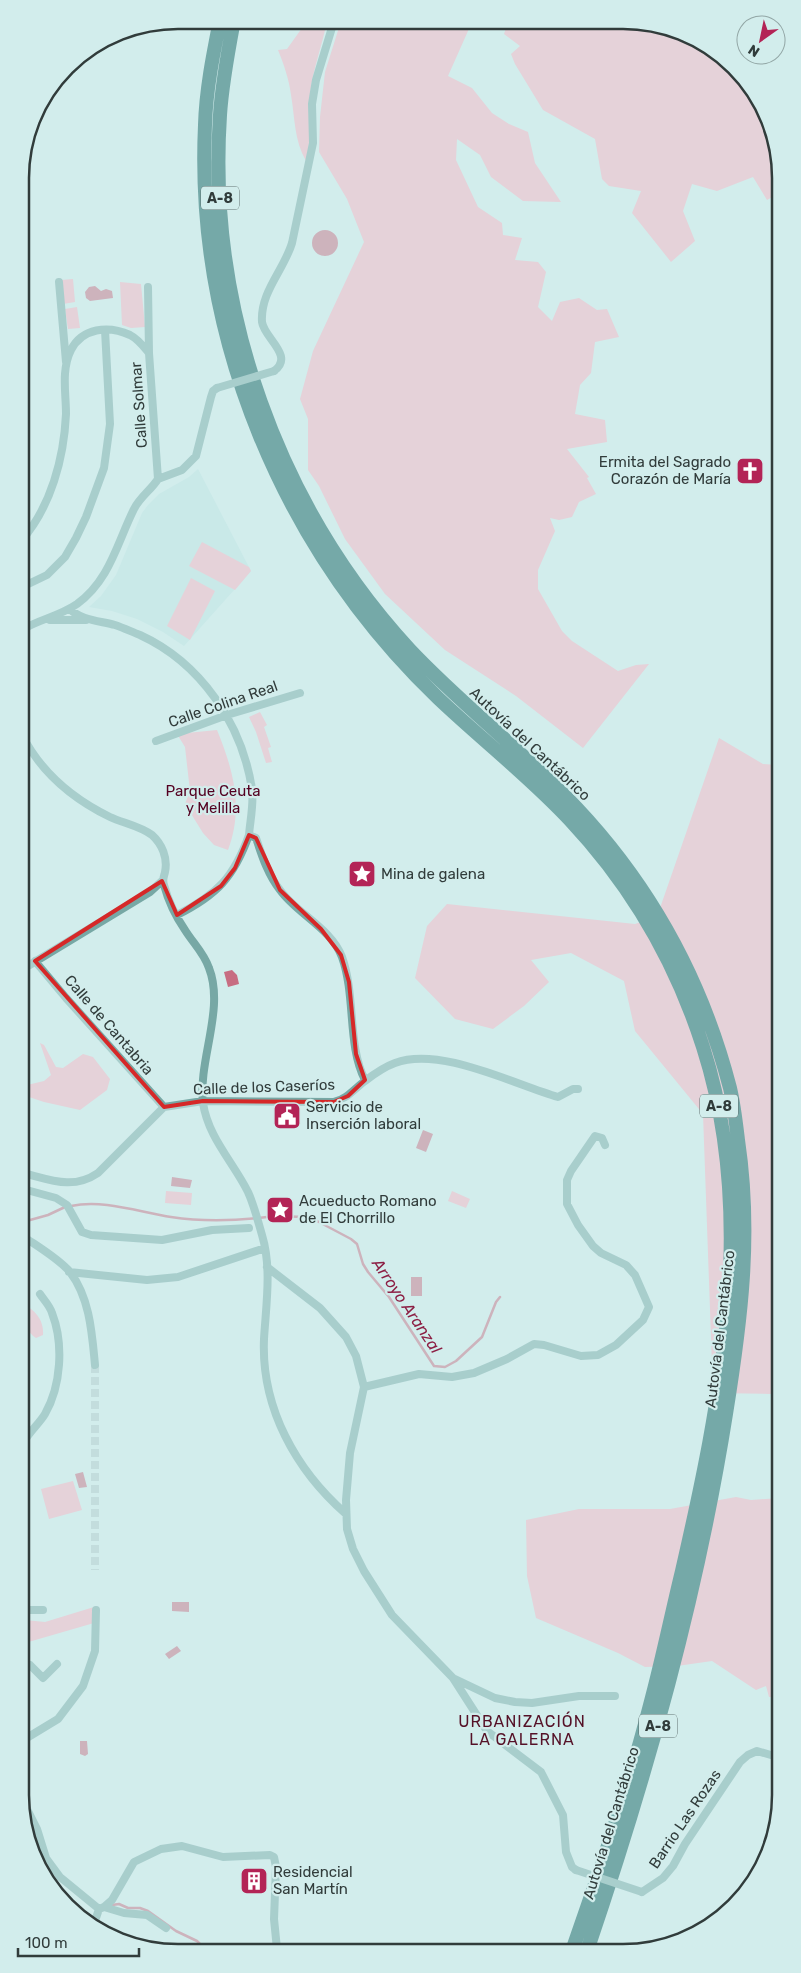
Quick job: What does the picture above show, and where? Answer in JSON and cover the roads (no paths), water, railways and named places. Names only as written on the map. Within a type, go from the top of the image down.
[{"type":"highway","name":"Autovía del Cantábrico","points":[[218,29],[210,73],[205,125],[208,225],[217,295],[235,368],[245,401],[266,450],[298,518],[339,583],[376,630],[438,698],[568,818],[608,863],[650,924],[674,972],[703,1046],[721,1114],[730,1189],[732,1248],[727,1314],[706,1452],[694,1518],[650,1706],[624,1798],[574,1944]]},
{"type":"highway","name":"Autovía del Cantábrico","points":[[232,29],[225,67],[218,164],[224,256],[236,318],[248,364],[278,445],[310,512],[350,574],[408,648],[460,700],[515,748],[567,798],[618,856],[661,919],[690,972],[711,1023],[731,1093],[743,1171],[746,1246],[741,1317],[721,1449],[707,1525],[663,1710],[636,1802],[589,1944]]},
{"type":"street","points":[[29,627],[61,614],[93,590],[101,580],[112,562],[140,498],[158,479],[182,470],[196,456],[212,391],[274,371],[279,367],[282,358],[277,346],[264,329],[262,321],[264,304],[292,243],[313,143],[312,104],[316,80],[332,29]]},
{"type":"street","points":[[59,282],[66,364]]},
{"type":"street","points":[[148,287],[149,353]]},
{"type":"street","points":[[29,584],[47,575],[65,557],[86,517],[104,468],[110,424],[105,330]]},
{"type":"street","name":"Calle Solmar","points":[[29,531],[38,518],[59,463],[65,428],[66,364],[71,349],[80,337],[91,331],[105,330],[131,336],[149,353],[158,479]]},
{"type":"street","points":[[70,608],[79,616],[118,626],[142,636],[182,661],[203,682],[227,716],[244,756],[252,791],[249,835],[235,868],[220,886],[206,899],[177,914]]},
{"type":"street","points":[[45,620],[96,620]]},
{"type":"street","name":"Calle Colina Real","points":[[156,741],[300,693]]},
{"type":"street","points":[[29,746],[43,767],[80,800],[107,815],[144,830],[160,845],[165,856],[165,873],[162,881],[150,892],[29,965]]},
{"type":"street","points":[[249,835],[256,838],[263,861],[280,890],[321,929],[341,955],[349,982],[356,1054],[360,1071],[365,1080]]},
{"type":"street","points":[[162,881],[183,929],[199,948],[206,961],[213,982],[214,996],[206,1049],[203,1102],[210,1130],[248,1194],[263,1238],[267,1267],[264,1343],[266,1373],[273,1406],[284,1434],[300,1463],[327,1496],[346,1514]]},
{"type":"street","name":"Calle de Cantabria","points":[[35,961],[164,1107]]},
{"type":"street","name":"Calle de los Caseríos","points":[[164,1107],[203,1102],[334,1102],[348,1096],[365,1080],[386,1066],[414,1059],[460,1064],[558,1097],[578,1089]]},
{"type":"street","points":[[29,1174],[62,1182],[75,1183],[88,1180],[98,1173],[164,1107]]},
{"type":"street","points":[[267,1267],[314,1303],[346,1337],[356,1356],[364,1387],[419,1374],[452,1376],[474,1373],[507,1359],[534,1344],[544,1345],[581,1356],[598,1355],[616,1345],[643,1320],[649,1308],[635,1275],[626,1265],[601,1253],[593,1246],[578,1225],[567,1204],[566,1185],[571,1171],[595,1136],[602,1138],[605,1145]]},
{"type":"street","points":[[29,1191],[56,1198],[69,1208],[82,1232],[106,1237],[162,1240],[212,1230],[249,1228]]},
{"type":"street","points":[[29,1241],[69,1272],[80,1291],[90,1319],[95,1365]]},
{"type":"street","points":[[69,1272],[147,1280],[178,1277],[264,1248]]},
{"type":"street","points":[[29,1435],[51,1403],[58,1370],[59,1348],[56,1328],[52,1312],[40,1294]]},
{"type":"street","name":"Barrio Las Rozas","points":[[364,1387],[350,1453],[346,1514],[347,1530],[353,1549],[392,1615],[453,1678],[487,1731],[541,1772],[563,1815],[566,1852],[572,1866],[576,1870],[642,1892],[663,1878],[673,1866],[685,1844],[740,1762],[748,1755],[757,1751],[772,1756]]},
{"type":"street","points":[[29,1610],[43,1610]]},
{"type":"street","points":[[29,1737],[58,1719],[83,1686],[95,1651],[96,1610]]},
{"type":"street","points":[[29,1665],[43,1678],[57,1664]]},
{"type":"street","name":"Barrio Las Rozas","points":[[453,1678],[495,1698],[515,1702],[532,1703],[579,1696],[615,1696]]},
{"type":"street","points":[[30,1815],[37,1829],[46,1858],[60,1877],[102,1908],[124,1913],[147,1915],[166,1928]]},
{"type":"street","points":[[96,1920],[102,1908],[117,1893],[134,1862],[161,1849],[182,1846],[223,1857],[270,1855],[274,1857],[276,1867],[274,1919],[276,1944]]},
{"type":"waterway","name":"Arroyo Aranzal","points":[[71,1206],[83,1204],[108,1205],[195,1220],[267,1217]]},
{"type":"waterway","name":"Arroyo Aranzal","points":[[29,1220],[48,1215],[65,1207]]},
{"type":"waterway","name":"Arroyo Aranzal","points":[[276,1216],[304,1217],[317,1221],[357,1244],[363,1264],[368,1272],[389,1297],[434,1366],[445,1367],[456,1361],[482,1337],[496,1302],[500,1297]]},
{"type":"waterway","points":[[112,1905],[119,1904],[128,1908],[140,1908],[148,1911],[176,1931],[200,1944]]},
{"type":"tunnel","points":[[95,1365],[95,1570]]},
{"type":"place","name":"Ermita del Sagrado Corazón de María","points":[[750,471]]},
{"type":"place","name":"Mina de galena","points":[[362,874]]},
{"type":"place","name":"Servicio de Inserción laboral","points":[[287,1116]]},
{"type":"place","name":"Acueducto Romano de El Chorrillo","points":[[280,1210]]},
{"type":"place","name":"Residencial San Martín","points":[[254,1881]]},
{"type":"district","name":"URBANIZACIÓN LA GALERNA","points":[[522,1730]]},
{"type":"park label","name":"Parque Ceuta y Melilla","points":[[213,800]]}]
